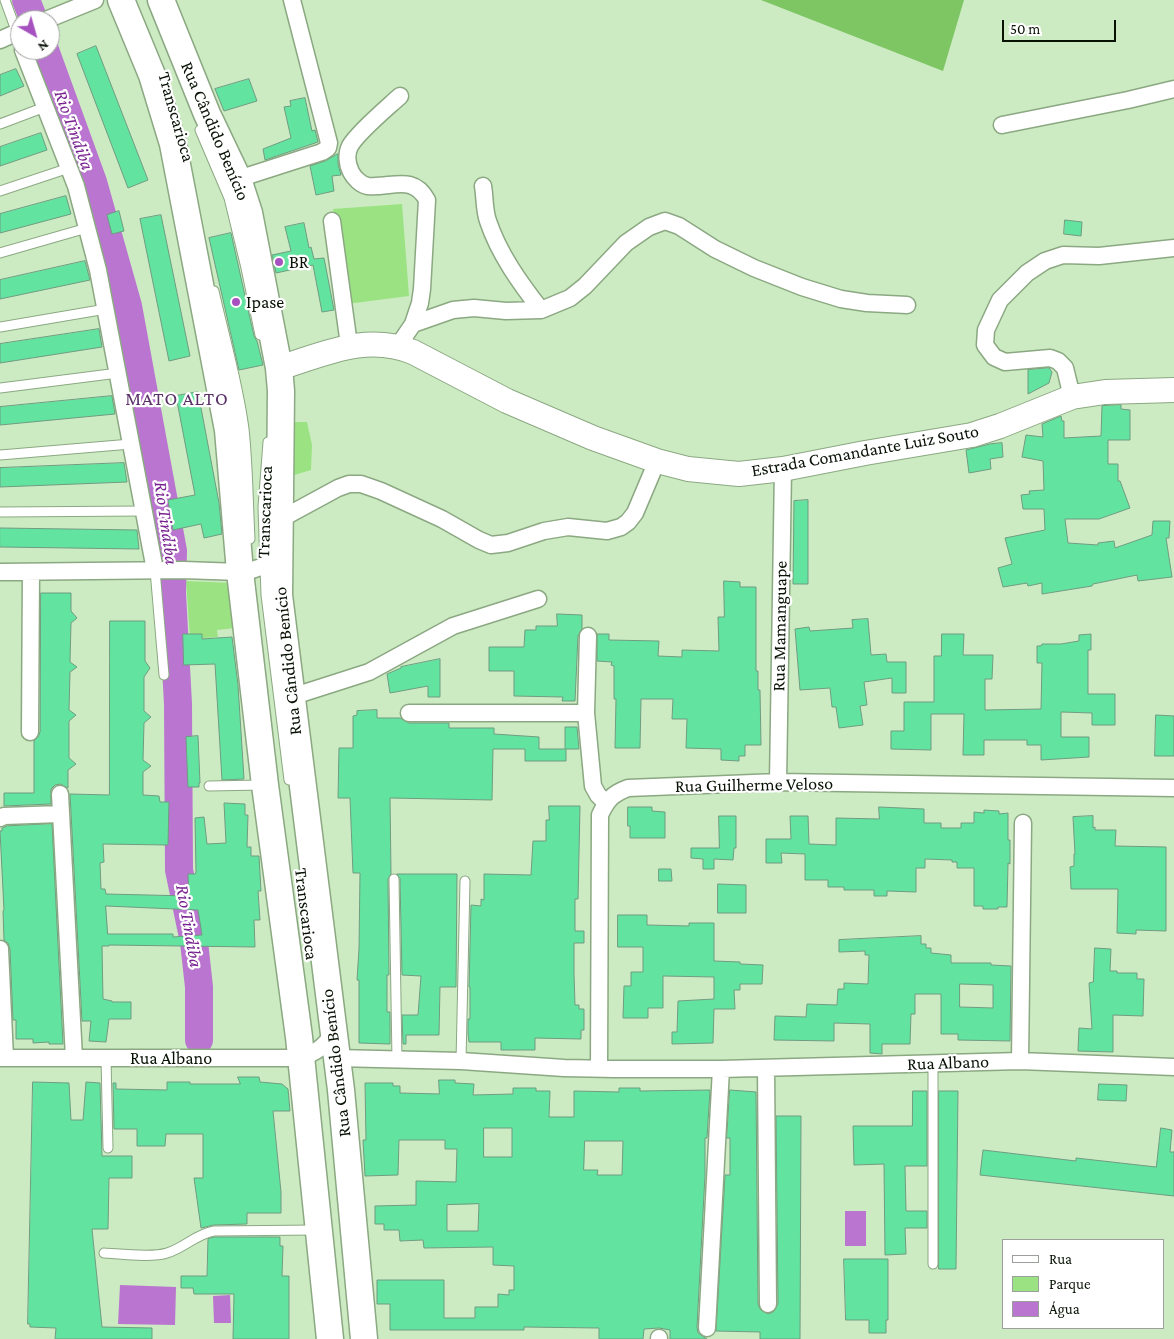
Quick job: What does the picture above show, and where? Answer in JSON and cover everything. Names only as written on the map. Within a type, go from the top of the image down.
[{"type":"main road","name":"Rua Cândido Benício","points":[[121,0],[152,75],[173,144],[256,568],[265,785],[320,1050],[342,1099],[364,1339]]},
{"type":"main road","name":"Rua Cândido Benício","points":[[161,0],[207,114],[238,179],[249,213],[279,368],[281,391],[279,520],[256,568]]},
{"type":"main road","name":"Rua Cândido Benício","points":[[256,568],[279,595],[291,697],[320,1050],[319,1230],[330,1339]]},
{"type":"street","points":[[60,14],[95,0]]},
{"type":"street","points":[[238,179],[322,152],[328,148],[329,143],[292,0]]},
{"type":"street","points":[[27,60],[76,186],[98,270],[144,511],[168,570]]},
{"type":"street","points":[[1002,126],[1174,89]]},
{"type":"street","points":[[398,346],[413,324],[420,303],[427,200],[422,191],[413,184],[367,186],[359,182],[351,173],[347,162],[349,146],[400,96]]},
{"type":"street","points":[[483,186],[487,220],[504,256],[524,288],[541,310]]},
{"type":"street","points":[[332,221],[349,346]]},
{"type":"street","points":[[413,324],[453,310],[474,308],[506,311],[541,310],[570,298],[585,286],[626,243],[649,227],[665,221],[680,226],[714,249],[754,268],[802,287],[841,299],[907,305]]},
{"type":"street","points":[[1072,397],[1065,368],[1058,361],[1050,358],[1005,362],[994,357],[985,345],[986,330],[1000,300],[1028,272],[1045,261],[1063,255],[1099,256],[1174,248]]},
{"type":"street","name":"Estrada Comandante Luiz Souto","points":[[279,368],[349,346],[379,344],[398,346],[507,401],[592,438],[658,461],[688,469],[739,474],[783,469],[972,435],[1000,426],[1072,397],[1104,392],[1174,390]]},
{"type":"street","points":[[279,520],[338,488],[349,484],[360,484],[381,491],[442,519],[491,545],[508,543],[544,530],[568,527],[607,531],[621,527],[635,513],[658,461]]},
{"type":"street","name":"Rua Mamanguape","points":[[778,782],[783,469]]},
{"type":"street","points":[[0,572],[256,568]]},
{"type":"street","points":[[30,732],[31,572]]},
{"type":"street","points":[[291,697],[369,672],[454,626],[538,599]]},
{"type":"street","points":[[588,636],[586,713],[593,786],[606,803],[600,815],[599,1068]]},
{"type":"street","points":[[409,713],[586,713]]},
{"type":"street","name":"Rua Guilherme Veloso","points":[[606,803],[615,793],[628,788],[778,782],[1174,788]]},
{"type":"street","points":[[60,794],[74,1058]]},
{"type":"street","points":[[0,818],[28,814],[60,814]]},
{"type":"street","points":[[1020,1061],[1023,823]]},
{"type":"street","points":[[0,949],[2,1058]]},
{"type":"street","name":"Rua Albano","points":[[2,1058],[106,1058],[320,1050],[398,1060],[462,1061],[564,1068],[721,1069],[1020,1061],[1174,1067]]},
{"type":"street","points":[[766,1068],[768,1304]]},
{"type":"street","points":[[707,1328],[721,1069]]},
{"type":"lane","points":[[5,0],[10,12]]},
{"type":"lane","points":[[0,124],[45,107]]},
{"type":"lane","name":"Transcarioca","points":[[198,125],[229,198],[262,345]]},
{"type":"lane","points":[[0,191],[69,168]]},
{"type":"lane","points":[[0,253],[87,228]]},
{"type":"lane","name":"Transcarioca","points":[[213,286],[244,427],[250,545]]},
{"type":"lane","points":[[0,327],[106,309]]},
{"type":"lane","points":[[0,388],[118,373]]},
{"type":"lane","name":"Transcarioca","points":[[268,432],[263,507],[256,568],[266,596],[291,793]]},
{"type":"lane","points":[[0,455],[131,444]]},
{"type":"lane","points":[[0,512],[144,511]]},
{"type":"lane","points":[[164,675],[168,570]]},
{"type":"lane","points":[[209,786],[265,785]]},
{"type":"lane","points":[[394,879],[398,1060]]},
{"type":"lane","points":[[462,1061],[465,881]]},
{"type":"lane","points":[[106,1058],[108,1148]]},
{"type":"lane","points":[[933,1064],[933,1264]]},
{"type":"lane","points":[[104,1253],[163,1254],[173,1251],[201,1235],[214,1231],[319,1230]]},
{"type":"green space","points":[[761,0],[964,0],[943,71]]},
{"type":"green space","points":[[402,204],[409,296],[347,304],[333,209]]},
{"type":"green space","points":[[290,422],[307,422],[312,445],[311,470],[291,476]]},
{"type":"green space","points":[[186,581],[233,583],[235,628],[217,630],[218,637],[190,639]]},
{"type":"water","points":[[845,1211],[866,1211],[866,1246],[845,1246]]},
{"type":"water","points":[[120,1285],[176,1287],[175,1325],[118,1324]]},
{"type":"water","points":[[230,1295],[231,1323],[214,1323],[213,1296]]},
{"type":"building","points":[[96,46],[148,180],[128,188],[77,54]]},
{"type":"building","points":[[16,69],[24,86],[0,96],[0,75]]},
{"type":"building","points":[[249,79],[257,101],[224,111],[215,89]]},
{"type":"building","points":[[305,98],[312,131],[315,130],[318,142],[265,160],[263,149],[291,138],[284,107],[291,106],[290,101]]},
{"type":"building","points":[[41,133],[47,150],[0,166],[0,147]]},
{"type":"building","points":[[338,154],[341,175],[332,176],[334,191],[316,195],[310,166]]},
{"type":"building","points":[[66,196],[71,214],[0,233],[0,214]]},
{"type":"building","points":[[119,211],[124,231],[112,234],[107,215]]},
{"type":"building","points":[[161,215],[190,356],[169,361],[140,219]]},
{"type":"building","points":[[1065,220],[1082,222],[1081,236],[1064,234]]},
{"type":"building","points":[[304,223],[309,248],[311,247],[314,259],[324,258],[334,310],[322,312],[313,265],[276,273],[272,255],[291,251],[285,227]]},
{"type":"building","name":"Ipase","points":[[231,233],[254,336],[263,365],[239,370],[209,238]]},
{"type":"building","points":[[85,261],[90,280],[0,299],[0,280]]},
{"type":"building","points":[[99,329],[102,347],[0,363],[0,344]]},
{"type":"building","points":[[1049,368],[1052,372],[1049,383],[1028,394],[1028,370]]},
{"type":"building","points":[[198,392],[219,503],[222,534],[204,538],[201,524],[173,530],[168,500],[195,495],[176,396]]},
{"type":"building","points":[[112,396],[115,414],[0,425],[0,407]]},
{"type":"building","points":[[1121,405],[1121,409],[1130,410],[1130,440],[1108,440],[1108,464],[1118,464],[1118,481],[1120,481],[1130,508],[1099,519],[1065,519],[1068,543],[1098,545],[1098,543],[1114,541],[1115,548],[1152,535],[1153,521],[1170,521],[1169,538],[1166,538],[1172,577],[1138,581],[1137,575],[1093,584],[1092,586],[1042,594],[1042,583],[1028,586],[1027,583],[1003,587],[998,568],[1012,564],[1005,538],[1045,530],[1044,509],[1023,509],[1021,495],[1030,494],[1029,491],[1044,490],[1043,461],[1022,457],[1026,435],[1043,437],[1042,424],[1061,416],[1062,421],[1064,421],[1064,438],[1101,436],[1102,406]]},
{"type":"building","points":[[1002,443],[1003,457],[990,459],[991,469],[969,473],[966,450]]},
{"type":"building","points":[[124,463],[127,482],[0,487],[0,468]]},
{"type":"building","points":[[808,500],[808,584],[793,584],[794,501]]},
{"type":"building","points":[[0,528],[137,530],[139,549],[0,547]]},
{"type":"building","points":[[724,581],[740,582],[740,587],[756,587],[756,671],[758,671],[758,690],[760,690],[761,745],[745,745],[745,756],[739,756],[739,761],[721,760],[721,749],[686,748],[687,719],[672,719],[673,699],[641,699],[640,748],[615,748],[616,699],[614,699],[614,666],[611,665],[612,662],[597,661],[597,634],[609,634],[609,640],[659,641],[658,656],[682,657],[682,650],[719,651],[718,617],[724,617]]},
{"type":"building","points":[[41,593],[71,593],[71,611],[77,618],[71,623],[70,662],[77,667],[70,672],[69,710],[76,715],[69,721],[69,758],[76,764],[68,770],[68,788],[60,784],[55,785],[51,789],[51,804],[4,806],[4,793],[34,793],[34,741],[40,732]]},
{"type":"building","points":[[557,614],[582,615],[582,629],[578,636],[575,701],[562,701],[563,697],[514,696],[514,671],[489,671],[489,647],[524,647],[525,630],[536,630],[536,626],[557,626]]},
{"type":"building","points":[[868,619],[871,655],[886,654],[887,662],[906,662],[906,693],[892,693],[892,678],[864,682],[867,705],[860,706],[863,725],[839,728],[836,707],[832,707],[830,688],[800,690],[795,629],[809,627],[810,631],[853,628],[852,620]]},
{"type":"building","points":[[110,621],[145,621],[145,661],[150,668],[144,677],[144,711],[151,717],[144,723],[143,760],[151,766],[143,772],[143,795],[159,796],[160,802],[169,802],[168,845],[103,844],[104,862],[100,863],[101,889],[105,889],[106,894],[189,896],[188,874],[195,874],[196,872],[195,818],[204,817],[207,844],[226,843],[224,803],[245,804],[245,815],[248,815],[247,847],[251,847],[251,856],[259,856],[261,891],[258,891],[260,920],[254,920],[255,947],[102,946],[103,999],[112,1002],[131,1002],[131,1019],[109,1019],[106,1042],[89,1041],[91,1021],[82,1021],[70,794],[109,795]],"holes":[[[106,906],[198,910],[202,935],[173,937],[173,934],[108,934]]]},
{"type":"building","points":[[183,634],[202,634],[202,639],[232,637],[238,685],[244,779],[222,780],[215,664],[184,665]]},
{"type":"building","points":[[942,634],[964,634],[963,655],[993,655],[992,679],[985,679],[985,710],[1041,709],[1042,663],[1037,663],[1037,646],[1079,641],[1079,635],[1091,634],[1091,650],[1088,650],[1088,694],[1115,694],[1115,725],[1092,725],[1092,713],[1061,712],[1061,737],[1089,737],[1089,757],[1041,760],[1041,745],[1027,745],[1027,740],[984,740],[984,755],[963,755],[964,714],[931,714],[931,750],[891,749],[891,731],[904,731],[904,702],[934,702],[934,656],[941,656]]},
{"type":"building","points":[[440,659],[440,697],[428,697],[428,686],[390,693],[387,674],[401,667]]},
{"type":"building","points":[[377,710],[377,718],[400,718],[409,723],[449,723],[449,728],[494,728],[494,734],[539,737],[539,749],[565,749],[565,727],[577,727],[579,749],[566,749],[566,761],[525,761],[525,749],[493,749],[492,800],[390,798],[391,874],[388,879],[389,975],[387,975],[387,1012],[390,1012],[390,1044],[359,1043],[359,980],[357,980],[360,873],[353,873],[350,798],[338,798],[339,748],[353,748],[353,716],[357,715],[357,711]]},
{"type":"building","points":[[1156,715],[1174,716],[1174,756],[1155,756]]},
{"type":"building","points":[[198,736],[200,783],[199,787],[188,787],[186,737]]},
{"type":"building","points":[[549,806],[580,806],[578,899],[575,899],[575,931],[584,931],[584,943],[574,943],[574,974],[575,1005],[579,1005],[579,1009],[584,1009],[584,1030],[581,1030],[581,1039],[535,1038],[535,1050],[501,1050],[501,1042],[469,1042],[471,905],[481,906],[481,899],[484,900],[484,874],[531,875],[533,841],[546,841],[546,820],[549,820]]},
{"type":"building","points":[[628,807],[652,807],[652,811],[665,812],[665,838],[630,838]]},
{"type":"building","points":[[879,807],[924,809],[924,823],[941,823],[941,828],[961,828],[961,823],[974,823],[974,812],[984,813],[984,810],[999,811],[999,814],[1008,813],[1010,864],[1008,863],[1007,907],[983,909],[983,906],[974,906],[974,868],[957,868],[957,862],[952,862],[952,860],[925,859],[925,868],[916,868],[916,892],[887,891],[887,896],[874,896],[874,890],[844,890],[844,887],[828,887],[828,880],[805,880],[805,854],[781,853],[782,863],[766,863],[766,839],[791,839],[790,816],[808,816],[809,844],[836,845],[836,818],[879,819]]},
{"type":"building","points":[[719,816],[736,816],[736,848],[734,848],[733,860],[714,859],[714,869],[703,869],[703,859],[691,858],[691,848],[719,848]]},
{"type":"building","points":[[1093,816],[1093,828],[1095,827],[1095,830],[1116,830],[1115,846],[1166,847],[1166,931],[1136,930],[1136,934],[1117,933],[1118,889],[1071,889],[1070,867],[1074,866],[1075,854],[1073,817]]},
{"type":"building","points":[[52,824],[63,1044],[49,1044],[49,1042],[33,1043],[33,1039],[16,1039],[16,1020],[13,1020],[10,949],[8,943],[4,940],[0,831],[7,826]]},
{"type":"building","points":[[659,869],[671,869],[672,881],[659,881]]},
{"type":"building","points":[[397,874],[457,874],[456,987],[440,987],[439,1035],[406,1035],[406,1044],[403,1044],[402,1015],[418,1015],[421,976],[402,975],[400,879]]},
{"type":"building","points":[[718,884],[746,885],[746,913],[718,913]]},
{"type":"building","points":[[618,915],[647,915],[647,925],[689,926],[689,923],[714,923],[714,961],[763,965],[762,984],[740,984],[740,990],[734,990],[735,1009],[714,1009],[713,1043],[672,1044],[672,1032],[677,1032],[678,1001],[714,999],[714,977],[663,976],[663,1008],[648,1008],[648,1018],[623,1018],[624,986],[631,986],[631,972],[643,972],[643,947],[618,947]]},
{"type":"building","points":[[921,936],[921,944],[926,944],[926,948],[931,948],[931,953],[951,955],[951,963],[991,963],[991,965],[1011,966],[1010,1041],[958,1040],[958,1034],[941,1034],[941,994],[915,994],[915,1014],[911,1014],[910,1044],[882,1044],[882,1054],[870,1053],[870,1024],[834,1023],[834,1041],[774,1040],[775,1016],[806,1017],[807,1004],[837,1005],[838,989],[844,989],[844,983],[868,984],[869,955],[865,955],[865,951],[839,952],[839,940]],"holes":[[[960,984],[993,985],[993,1008],[960,1007]]]},
{"type":"building","points":[[1095,948],[1111,949],[1110,971],[1137,973],[1137,979],[1144,979],[1143,1016],[1113,1015],[1113,1052],[1078,1051],[1079,1028],[1092,1029],[1089,983],[1093,982]]},
{"type":"building","points":[[238,1077],[259,1077],[260,1082],[282,1084],[288,1089],[290,1111],[273,1111],[281,1192],[281,1213],[247,1213],[247,1224],[214,1225],[201,1228],[194,1178],[203,1178],[203,1134],[166,1134],[165,1146],[137,1146],[137,1129],[114,1129],[113,1083],[116,1083],[116,1089],[167,1090],[167,1082],[240,1084]]},
{"type":"building","points":[[439,1080],[455,1080],[455,1083],[474,1084],[473,1095],[513,1094],[513,1088],[536,1088],[536,1091],[550,1091],[549,1117],[574,1117],[574,1091],[619,1092],[619,1088],[640,1088],[640,1091],[710,1090],[707,1138],[705,1138],[705,1175],[697,1327],[698,1333],[707,1339],[670,1339],[670,1330],[659,1328],[644,1329],[643,1339],[599,1339],[599,1328],[524,1327],[524,1330],[390,1330],[390,1304],[377,1304],[377,1280],[444,1280],[444,1318],[475,1318],[475,1307],[498,1307],[498,1294],[509,1295],[509,1290],[514,1290],[514,1266],[493,1265],[493,1247],[424,1248],[423,1240],[400,1241],[399,1230],[384,1230],[384,1224],[375,1224],[375,1206],[416,1205],[416,1181],[456,1182],[457,1149],[445,1149],[445,1140],[399,1140],[398,1175],[365,1176],[363,1140],[366,1140],[365,1083],[393,1083],[393,1086],[400,1086],[400,1093],[439,1094]],"holes":[[[484,1128],[512,1128],[512,1157],[484,1157]],[[585,1141],[623,1141],[622,1175],[597,1175],[598,1170],[584,1170]],[[479,1204],[478,1231],[447,1231],[447,1205]]]},
{"type":"building","points":[[33,1082],[69,1083],[71,1120],[83,1120],[86,1082],[100,1083],[102,1156],[132,1156],[132,1178],[109,1178],[108,1229],[92,1229],[102,1327],[152,1328],[152,1339],[55,1339],[56,1328],[30,1327],[30,1324],[28,1324]]},
{"type":"building","points":[[1099,1084],[1127,1085],[1126,1101],[1098,1100]]},
{"type":"building","points":[[730,1090],[756,1092],[758,1304],[760,1309],[768,1314],[773,1312],[778,1304],[776,1116],[801,1116],[800,1339],[760,1339],[760,1332],[716,1331],[725,1175],[730,1175],[730,1138],[727,1138]]},
{"type":"building","points":[[913,1091],[927,1091],[927,1166],[905,1166],[906,1211],[927,1211],[927,1228],[905,1228],[906,1254],[885,1255],[884,1164],[854,1165],[853,1126],[912,1126]]},
{"type":"building","points":[[939,1091],[958,1091],[956,1269],[939,1269]]},
{"type":"building","points":[[1161,1128],[1172,1130],[1170,1152],[1174,1152],[1174,1196],[980,1175],[983,1150],[1076,1161],[1076,1158],[1156,1167]]},
{"type":"building","points":[[215,1237],[280,1237],[280,1246],[283,1246],[282,1276],[289,1276],[289,1339],[233,1339],[234,1294],[194,1294],[193,1288],[181,1288],[181,1276],[207,1276],[208,1239]]},
{"type":"building","points":[[844,1259],[888,1259],[888,1320],[886,1320],[886,1333],[869,1333],[869,1320],[846,1320]]},
{"type":"waterway","name":"Rio Tindiba","points":[[26,0],[30,10]]},
{"type":"waterway","name":"Rio Tindiba","points":[[49,60],[93,182],[128,306],[173,551],[172,593],[178,704],[179,870],[194,942],[199,987],[199,1040]]},
{"type":"place","name":"BR","points":[[279,262]]},
{"type":"place","name":"Ipase","points":[[236,302]]},
{"type":"district","name":"MATO ALTO","points":[[177,399]]}]
